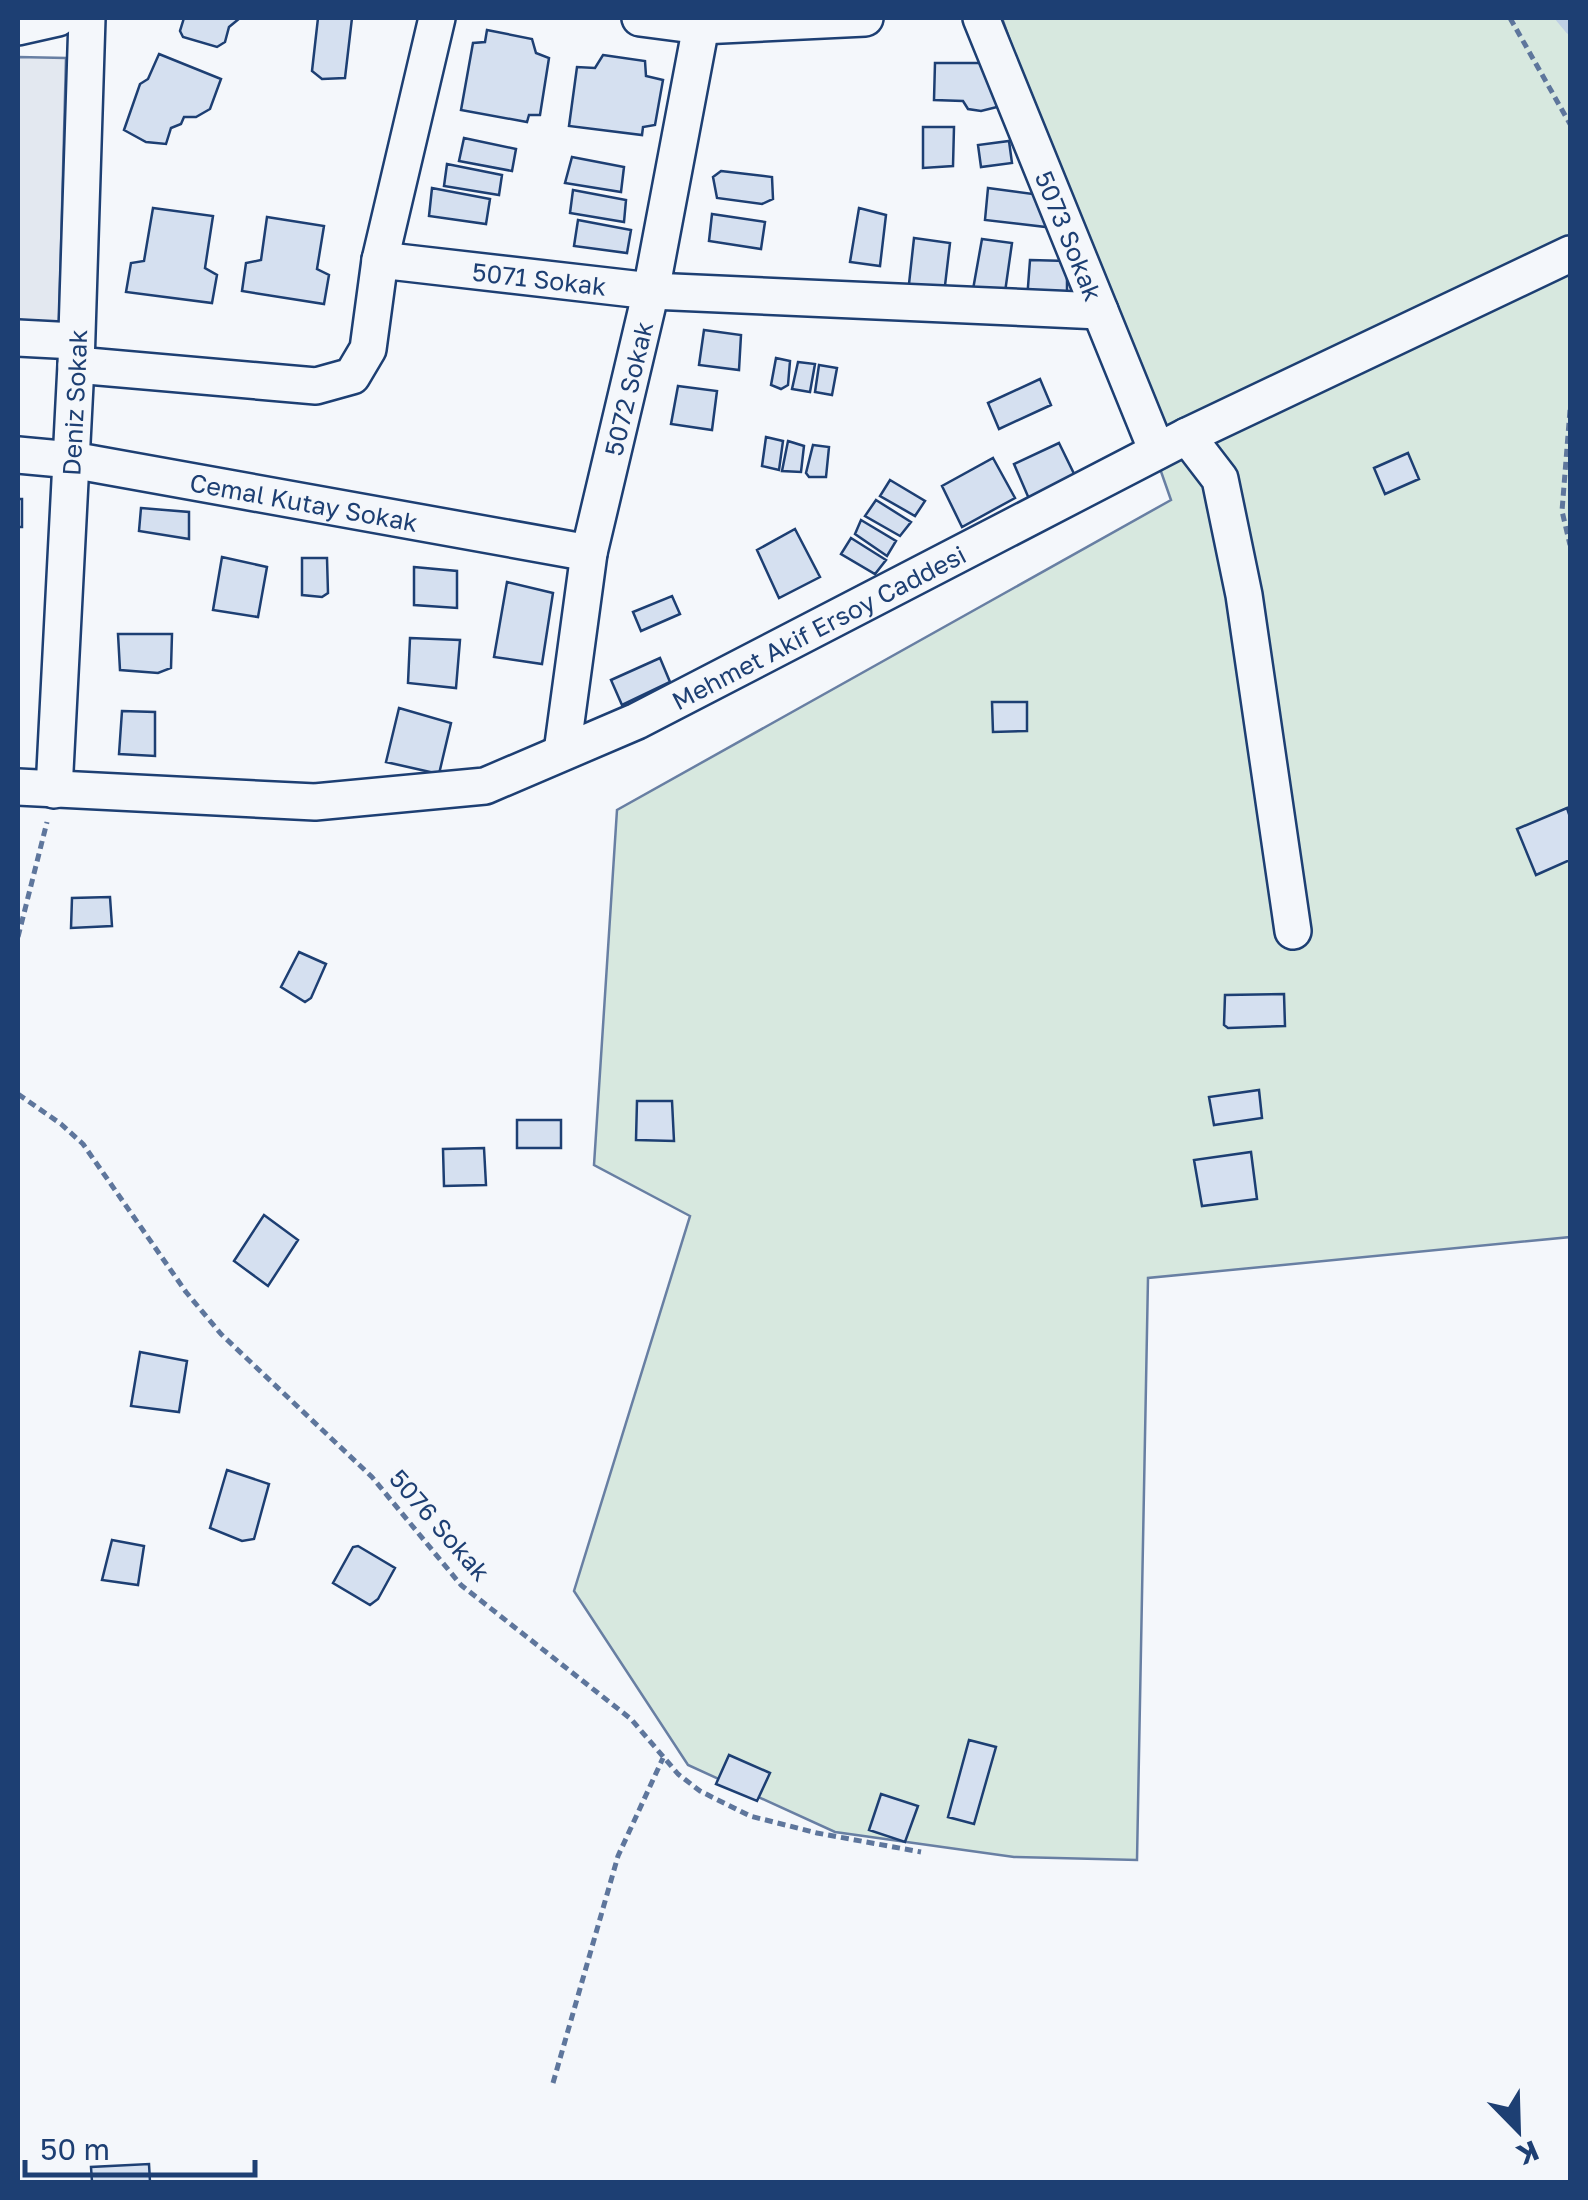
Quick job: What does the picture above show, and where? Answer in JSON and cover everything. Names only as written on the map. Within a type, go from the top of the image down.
[{"type":"street","points":[[18,27],[58,18]]},
{"type":"street","name":"Deniz Sokak","points":[[54,790],[72,460],[87,18]]},
{"type":"street","points":[[18,338],[76,353],[316,386],[352,376],[368,350],[380,260],[438,18]]},
{"type":"street","points":[[640,18],[700,26],[865,18]]},
{"type":"street","name":"5073 Sokak","points":[[981,18],[1100,311],[1172,444],[1220,478],[1244,595],[1293,931]]},
{"type":"street","name":"5072 Sokak","points":[[562,752],[590,554],[651,291],[700,26]]},
{"type":"street","name":"Mehmet Akif Ersoy Caddesi","points":[[18,787],[316,802],[484,786],[637,721],[1172,444],[1570,254]]},
{"type":"street","name":"5071 Sokak","points":[[380,260],[651,291],[1100,311]]},
{"type":"street","name":"Cemal Kutay Sokak","points":[[18,455],[72,460],[590,554]]},
{"type":"path","points":[[1510,18],[1570,124]]},
{"type":"path","points":[[1570,410],[1562,510],[1570,545]]},
{"type":"path","points":[[18,937],[54,790]]},
{"type":"path","name":"5076 Sokak","points":[[18,1094],[83,1144],[186,1292],[221,1334],[372,1478],[461,1585],[632,1719],[663,1758],[700,1791],[750,1816],[920,1852]]},
{"type":"path","points":[[553,2082],[618,1856],[663,1758]]},
{"type":"shaded area","points":[[1002,18],[1570,18],[1570,1237],[1148,1278],[1137,1860],[1014,1857],[835,1832],[688,1765],[574,1591],[690,1216],[594,1165],[617,810],[1171,500]]},
{"type":"shaded area","points":[[18,57],[66,58],[59,322],[18,321]]},
{"type":"building","points":[[184,18],[240,18],[229,27],[225,42],[217,47],[183,37],[180,31]]},
{"type":"building","points":[[318,18],[352,18],[345,78],[322,79],[312,71]]},
{"type":"building","points":[[487,30],[532,39],[536,53],[549,58],[540,115],[529,115],[527,122],[461,110],[473,43],[485,42]]},
{"type":"building","points":[[159,54],[221,79],[210,109],[196,117],[184,117],[181,124],[171,128],[166,144],[146,142],[124,130],[140,84],[148,79]]},
{"type":"building","points":[[603,55],[645,61],[646,76],[663,80],[655,125],[643,127],[642,135],[569,126],[577,67],[595,68]]},
{"type":"building","points":[[935,63],[997,63],[997,107],[981,111],[968,109],[963,101],[934,100]]},
{"type":"building","points":[[923,127],[954,127],[953,166],[923,168]]},
{"type":"building","points":[[464,138],[516,149],[512,171],[459,161]]},
{"type":"building","points":[[1009,141],[1012,163],[981,167],[978,145]]},
{"type":"building","points":[[572,157],[624,167],[621,192],[565,183]]},
{"type":"building","points":[[447,164],[502,175],[499,195],[444,186]]},
{"type":"building","points":[[721,171],[772,177],[773,199],[762,204],[717,198],[713,177]]},
{"type":"building","points":[[432,188],[490,199],[486,224],[429,216]]},
{"type":"building","points":[[988,188],[1048,196],[1046,227],[985,220]]},
{"type":"building","points":[[573,190],[626,200],[624,222],[570,213]]},
{"type":"building","points":[[153,208],[213,216],[205,268],[217,275],[212,303],[126,292],[131,263],[144,261]]},
{"type":"building","points":[[859,208],[886,215],[880,266],[850,262]]},
{"type":"building","points":[[712,214],[765,222],[761,249],[709,241]]},
{"type":"building","points":[[267,217],[324,226],[317,269],[329,275],[324,304],[242,291],[246,263],[261,260]]},
{"type":"building","points":[[578,220],[631,230],[627,253],[574,246]]},
{"type":"building","points":[[914,238],[950,243],[944,294],[908,293]]},
{"type":"building","points":[[982,239],[1012,243],[1004,299],[972,295]]},
{"type":"building","points":[[1030,260],[1067,261],[1067,300],[1027,300]]},
{"type":"building","points":[[704,330],[741,335],[739,370],[699,365]]},
{"type":"building","points":[[776,358],[790,361],[788,385],[781,389],[771,385]]},
{"type":"building","points":[[798,362],[815,364],[810,392],[792,389]]},
{"type":"building","points":[[819,365],[837,368],[832,395],[815,392]]},
{"type":"building","points":[[1040,379],[1051,405],[999,429],[988,403]]},
{"type":"building","points":[[678,386],[717,391],[712,430],[671,424]]},
{"type":"building","points":[[766,437],[783,441],[779,470],[762,466]]},
{"type":"building","points":[[788,441],[804,446],[801,472],[782,471]]},
{"type":"building","points":[[1059,443],[1080,486],[1033,508],[1014,464]]},
{"type":"building","points":[[813,445],[829,447],[826,477],[809,477],[806,473]]},
{"type":"building","points":[[1408,453],[1419,479],[1385,494],[1374,468]]},
{"type":"building","points":[[993,458],[1015,498],[962,527],[942,486]]},
{"type":"building","points":[[890,480],[925,501],[915,516],[880,496]]},
{"type":"building","points":[[18,499],[22,499],[22,527],[18,527]]},
{"type":"building","points":[[876,500],[911,522],[900,536],[865,516]]},
{"type":"building","points":[[141,508],[189,512],[189,539],[139,531]]},
{"type":"building","points":[[861,520],[896,541],[887,556],[855,534]]},
{"type":"building","points":[[795,529],[820,577],[779,598],[757,550]]},
{"type":"building","points":[[851,538],[886,560],[875,574],[841,554]]},
{"type":"building","points":[[222,557],[267,567],[258,617],[213,610]]},
{"type":"building","points":[[302,558],[327,558],[328,593],[322,597],[302,595]]},
{"type":"building","points":[[414,567],[457,571],[457,608],[414,605]]},
{"type":"building","points":[[507,582],[553,593],[542,664],[494,657]]},
{"type":"building","points":[[672,596],[680,614],[641,631],[633,612]]},
{"type":"building","points":[[118,634],[172,634],[171,668],[158,673],[120,670]]},
{"type":"building","points":[[410,638],[460,640],[456,688],[408,683]]},
{"type":"building","points":[[660,658],[670,682],[622,705],[611,680]]},
{"type":"building","points":[[992,702],[1027,702],[1027,731],[993,732]]},
{"type":"building","points":[[399,708],[451,723],[439,774],[386,762]]},
{"type":"building","points":[[122,711],[155,712],[155,756],[119,754]]},
{"type":"building","points":[[1567,808],[1570,860],[1536,875],[1517,829]]},
{"type":"building","points":[[110,897],[112,926],[71,928],[72,898]]},
{"type":"building","points":[[299,952],[326,964],[311,998],[305,1002],[281,987]]},
{"type":"building","points":[[1284,994],[1285,1026],[1224,1025],[1225,995]]},
{"type":"building","points":[[1259,1090],[1262,1118],[1214,1125],[1209,1097]]},
{"type":"building","points":[[637,1101],[672,1101],[674,1141],[636,1140]]},
{"type":"building","points":[[517,1120],[561,1120],[561,1148],[517,1148]]},
{"type":"building","points":[[484,1148],[486,1185],[444,1186],[443,1149]]},
{"type":"building","points":[[1251,1152],[1257,1199],[1202,1206],[1194,1160]]},
{"type":"building","points":[[264,1215],[298,1240],[268,1286],[234,1261]]},
{"type":"building","points":[[140,1352],[187,1361],[179,1412],[131,1406]]},
{"type":"building","points":[[227,1470],[269,1484],[254,1539],[242,1541],[210,1528]]},
{"type":"building","points":[[112,1540],[144,1546],[138,1585],[102,1580]]},
{"type":"building","points":[[358,1546],[395,1568],[378,1599],[370,1605],[333,1583],[353,1547]]},
{"type":"building","points":[[969,1740],[996,1747],[974,1824],[948,1817]]},
{"type":"building","points":[[729,1755],[770,1773],[757,1801],[716,1784]]},
{"type":"building","points":[[881,1794],[918,1806],[905,1842],[869,1830]]},
{"type":"building","points":[[149,2164],[150,2182],[92,2182],[91,2167]]},
{"type":"waterway","points":[[1560,18],[1570,30]]}]
